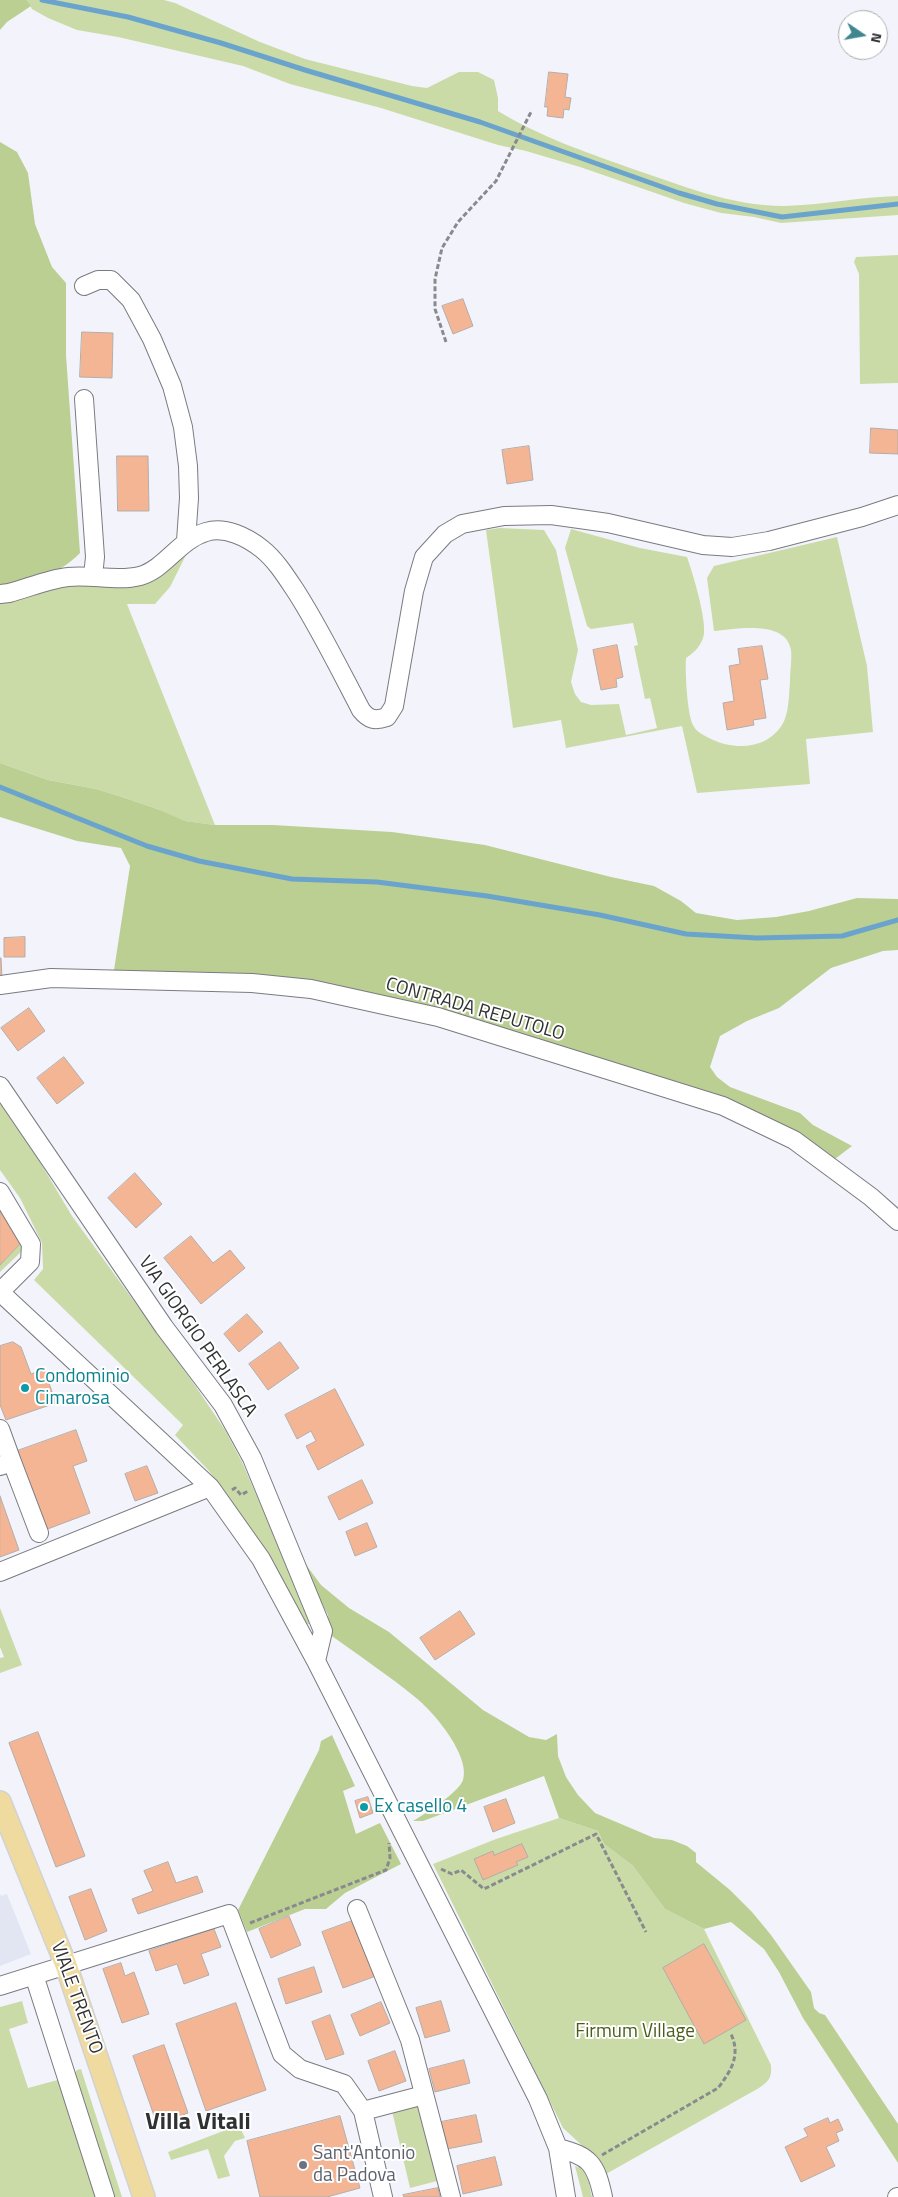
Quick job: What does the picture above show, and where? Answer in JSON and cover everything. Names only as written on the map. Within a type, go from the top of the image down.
[{"type":"main road","name":"VIALE TRENTO","points":[[0,1802],[66,1965],[144,2197]]},
{"type":"street","points":[[84,286],[98,280],[111,280],[131,300],[152,339],[172,386],[183,427],[188,466],[189,498],[186,541]]},
{"type":"street","points":[[84,399],[95,557],[93,576]]},
{"type":"street","points":[[0,594],[67,577],[124,578],[140,576],[152,570],[186,541],[206,532],[222,530],[241,536],[263,549],[285,574],[316,622],[361,710],[368,718],[378,720],[387,717],[394,706],[414,591],[424,557],[444,534],[462,524],[504,516],[551,515],[608,523],[703,545],[732,546],[768,541],[862,517],[898,505]]},
{"type":"street","name":"CONTRADA REPUTOLO","points":[[0,985],[51,978],[252,983],[311,989],[438,1017],[723,1106],[794,1140],[871,1197],[898,1221]]},
{"type":"street","name":"VIA GIORGIO PERLASCA","points":[[0,1086],[164,1327],[223,1406],[252,1458],[323,1631],[316,1661]]},
{"type":"street","points":[[0,1192],[32,1244],[30,1262],[0,1292],[214,1493],[261,1559],[316,1661],[538,2099],[558,2148],[566,2197]]},
{"type":"street","points":[[0,1429],[6,1464],[39,1533]]},
{"type":"street","points":[[0,1572],[214,1493]]},
{"type":"street","points":[[357,1909],[410,2040],[452,2197]]},
{"type":"street","points":[[0,1986],[230,1914],[282,2054],[300,2069],[344,2084],[363,2111],[383,2197]]},
{"type":"street","points":[[34,1975],[106,2197]]},
{"type":"street","points":[[363,2111],[424,2095]]},
{"type":"street","points":[[558,2148],[578,2153],[591,2162],[603,2197]]},
{"type":"path","points":[[446,342],[435,309],[435,279],[442,248],[458,222],[496,181],[531,112]]},
{"type":"path","points":[[214,1493],[235,1488],[241,1494],[262,1483]]},
{"type":"path","points":[[439,1868],[452,1874],[461,1870],[484,1889],[596,1834],[646,1932]]},
{"type":"path","points":[[235,1928],[386,1870],[390,1858],[389,1844],[386,1837]]},
{"type":"path","points":[[591,2162],[718,2088],[730,2072],[736,2057],[734,2040],[731,2034]]},
{"type":"shaded area","points":[[0,1894],[1,1896],[7,1894],[31,1954],[0,1966]]},
{"type":"green space","points":[[0,0],[27,0],[31,6],[7,22],[0,30]]},
{"type":"green space","points":[[27,0],[164,0],[175,3],[260,42],[305,59],[412,86],[427,88],[459,72],[478,72],[494,80],[498,98],[498,111],[562,143],[668,181],[725,198],[764,205],[784,206],[898,196],[898,215],[781,223],[721,213],[684,203],[580,167],[498,145],[381,108],[290,84],[243,66],[118,37],[77,30],[32,9]]},
{"type":"green space","points":[[0,142],[17,152],[28,173],[35,224],[52,267],[66,283],[66,355],[80,553],[72,561],[53,573],[0,591]]},
{"type":"green space","points":[[898,255],[898,383],[860,384],[859,274],[854,262],[856,257]]},
{"type":"green space","points":[[500,528],[544,530],[556,550],[578,650],[571,682],[575,694],[581,702],[591,705],[619,704],[626,735],[657,728],[650,698],[645,699],[634,646],[638,645],[633,623],[591,629],[587,626],[565,548],[571,529],[640,548],[687,557],[704,627],[704,634],[700,645],[686,658],[687,692],[691,719],[694,727],[703,735],[720,743],[739,746],[759,743],[775,733],[782,725],[788,704],[791,650],[787,640],[780,634],[770,630],[746,628],[714,631],[707,578],[714,566],[837,537],[867,666],[873,732],[806,739],[810,784],[697,793],[682,726],[566,748],[561,720],[513,728],[486,530]]},
{"type":"green space","points":[[198,542],[186,555],[170,587],[155,604],[127,604],[215,825],[184,821],[160,810],[125,798],[96,789],[48,780],[0,763],[0,603],[57,587],[98,584],[133,587],[148,582],[165,571]]},
{"type":"green space","points":[[0,763],[48,780],[96,789],[125,798],[185,821],[215,825],[273,825],[392,832],[485,845],[654,886],[681,901],[696,913],[737,920],[776,917],[809,911],[857,898],[898,899],[898,950],[883,951],[831,968],[779,1008],[747,1021],[720,1036],[710,1067],[717,1077],[730,1087],[800,1113],[813,1125],[852,1146],[835,1159],[795,1133],[567,1052],[205,976],[114,970],[130,866],[121,848],[77,841],[0,817]]},
{"type":"green space","points":[[0,1102],[34,1152],[72,1216],[192,1381],[225,1430],[242,1462],[303,1602],[310,1619],[309,1624],[307,1624],[260,1541],[209,1471],[175,1435],[183,1425],[34,1280],[43,1269],[42,1243],[20,1198],[0,1170]]},
{"type":"green space","points":[[22,1242],[23,1250],[0,1272],[0,1265]]},
{"type":"green space","points":[[293,1547],[321,1585],[349,1608],[389,1632],[483,1710],[529,1737],[546,1740],[557,1734],[558,1756],[566,1777],[578,1795],[595,1813],[654,1838],[672,1840],[687,1846],[696,1853],[696,1862],[730,1890],[771,1935],[811,1992],[814,2008],[819,2013],[825,2015],[898,2124],[898,2163],[803,2018],[779,1972],[764,1949],[731,1922],[704,1929],[665,1909],[633,1866],[604,1844],[598,1831],[559,1818],[544,1776],[423,1821],[413,1821],[441,1802],[463,1780],[464,1770],[456,1747],[440,1723],[423,1704],[329,1634],[328,1615]]},
{"type":"green space","points":[[0,1608],[22,1665],[0,1673],[0,1658],[4,1657],[0,1647]]},
{"type":"green space","points":[[332,1735],[355,1786],[343,1791],[356,1834],[380,1823],[401,1864],[345,1893],[326,1909],[305,1909],[247,1932],[238,1910],[319,1750],[321,1741]]},
{"type":"green space","name":"Firmum Village","points":[[559,1818],[598,1831],[604,1844],[633,1866],[665,1909],[704,1929],[771,2065],[769,2079],[759,2088],[606,2174],[588,2151],[563,2128],[433,1864],[496,1839]]},
{"type":"green space","points":[[22,2001],[28,2023],[9,2029],[28,2088],[65,2078],[102,2197],[0,2197],[0,2007]]},
{"type":"green space","points":[[81,2069],[122,2197],[110,2197],[73,2075],[77,2070]]},
{"type":"green space","points":[[422,2103],[441,2180],[410,2188],[392,2111]]},
{"type":"green space","points":[[239,2125],[245,2138],[235,2141],[224,2156],[230,2176],[218,2179],[208,2149],[171,2160],[168,2152]]},
{"type":"green space","points":[[575,2166],[586,2174],[592,2197],[583,2197]]},
{"type":"building","points":[[549,72],[568,74],[565,97],[571,98],[569,110],[564,109],[563,118],[547,116],[548,107],[545,107]]},
{"type":"building","points":[[463,299],[473,326],[453,334],[442,306]]},
{"type":"building","points":[[82,332],[113,333],[112,378],[80,377]]},
{"type":"building","points":[[871,428],[898,430],[898,454],[870,453]]},
{"type":"building","points":[[529,446],[533,480],[507,484],[502,450]]},
{"type":"building","points":[[117,456],[148,456],[149,511],[118,511]]},
{"type":"building","points":[[617,645],[623,677],[616,679],[617,687],[601,690],[593,650]]},
{"type":"building","points":[[762,646],[768,679],[760,680],[766,718],[753,720],[754,725],[727,730],[723,703],[734,701],[729,666],[740,664],[738,649]]},
{"type":"building","points":[[25,937],[25,957],[4,957],[4,938]]},
{"type":"building","points":[[1,958],[2,979],[0,979]]},
{"type":"building","points":[[29,1008],[45,1031],[18,1051],[1,1028]]},
{"type":"building","points":[[64,1057],[84,1083],[57,1104],[37,1078]]},
{"type":"building","points":[[135,1173],[162,1204],[136,1228],[108,1198]]},
{"type":"building","points":[[0,1207],[22,1242],[0,1265]]},
{"type":"building","points":[[191,1236],[213,1263],[230,1250],[245,1268],[201,1304],[164,1258]]},
{"type":"building","points":[[247,1314],[263,1332],[239,1352],[224,1334]]},
{"type":"building","name":"Condominio Cimarosa","points":[[13,1342],[21,1347],[31,1374],[44,1369],[56,1403],[6,1420],[0,1405],[0,1346]]},
{"type":"building","points":[[280,1342],[299,1368],[268,1390],[249,1364]]},
{"type":"building","points":[[335,1389],[364,1445],[318,1470],[306,1446],[316,1441],[311,1431],[297,1439],[285,1415]]},
{"type":"building","points":[[76,1430],[87,1461],[73,1466],[90,1513],[45,1530],[17,1451]]},
{"type":"building","points":[[147,1466],[158,1493],[135,1501],[125,1474]]},
{"type":"building","points":[[362,1480],[373,1503],[339,1520],[328,1497]]},
{"type":"building","points":[[0,1496],[19,1550],[0,1557]]},
{"type":"building","points":[[367,1523],[377,1547],[355,1556],[346,1532]]},
{"type":"building","points":[[460,1611],[475,1634],[435,1660],[420,1638]]},
{"type":"building","points":[[38,1732],[85,1856],[56,1867],[9,1743]]},
{"type":"building","name":"Ex casello 4","points":[[368,1797],[373,1813],[360,1818],[355,1801]]},
{"type":"building","points":[[506,1799],[515,1823],[493,1832],[484,1807]]},
{"type":"building","points":[[522,1844],[528,1857],[516,1862],[518,1865],[483,1880],[474,1859],[493,1851],[494,1855]]},
{"type":"building","points":[[168,1862],[176,1883],[197,1876],[203,1892],[138,1914],[132,1899],[153,1891],[144,1871]]},
{"type":"building","points":[[91,1889],[107,1931],[85,1940],[69,1897]]},
{"type":"building","points":[[289,1916],[301,1945],[271,1958],[259,1929]]},
{"type":"building","points":[[355,1920],[376,1976],[343,1988],[322,1932]]},
{"type":"building","points":[[214,1929],[221,1947],[201,1954],[209,1975],[184,1984],[177,1964],[156,1971],[149,1951]]},
{"type":"building","points":[[704,1944],[746,2020],[704,2044],[663,1968]]},
{"type":"building","points":[[121,1963],[125,1976],[134,1972],[149,2014],[122,2023],[103,1969]]},
{"type":"building","points":[[314,1967],[322,1992],[286,2004],[278,1979]]},
{"type":"building","points":[[441,2001],[450,2031],[425,2038],[416,2008]]},
{"type":"building","points":[[381,2002],[390,2023],[360,2036],[351,2015]]},
{"type":"building","points":[[236,2003],[266,2090],[206,2111],[176,2024]]},
{"type":"building","points":[[330,2015],[344,2054],[326,2060],[312,2022]]},
{"type":"building","points":[[164,2045],[188,2113],[157,2124],[133,2056]]},
{"type":"building","points":[[395,2051],[406,2081],[379,2091],[368,2061]]},
{"type":"building","points":[[464,2060],[470,2083],[435,2092],[429,2069]]},
{"type":"building","points":[[476,2115],[482,2142],[447,2149],[441,2122]]},
{"type":"building","name":"Sant'Antonio da Padova","points":[[340,2116],[360,2188],[327,2197],[260,2197],[247,2141]]},
{"type":"building","points":[[828,2118],[830,2123],[838,2119],[843,2130],[836,2133],[839,2141],[826,2147],[835,2166],[801,2182],[785,2147],[808,2136],[804,2129]]},
{"type":"building","points":[[495,2157],[502,2185],[463,2194],[457,2166]]},
{"type":"building","points":[[438,2188],[440,2197],[404,2197],[403,2195]]},
{"type":"waterway","points":[[42,0],[128,17],[221,43],[480,122],[679,193],[717,204],[782,217],[898,204]]},
{"type":"waterway","points":[[0,787],[147,846],[199,861],[292,879],[377,882],[487,896],[600,915],[686,934],[757,938],[842,936],[898,920]]},
{"type":"place","name":"Condominio Cimarosa","points":[[25,1388]]},
{"type":"place","name":"Ex casello 4","points":[[364,1807]]},
{"type":"place","name":"Sant'Antonio da Padova","points":[[303,2165]]},
{"type":"district","name":"Villa Vitali","points":[[198,2123]]}]
